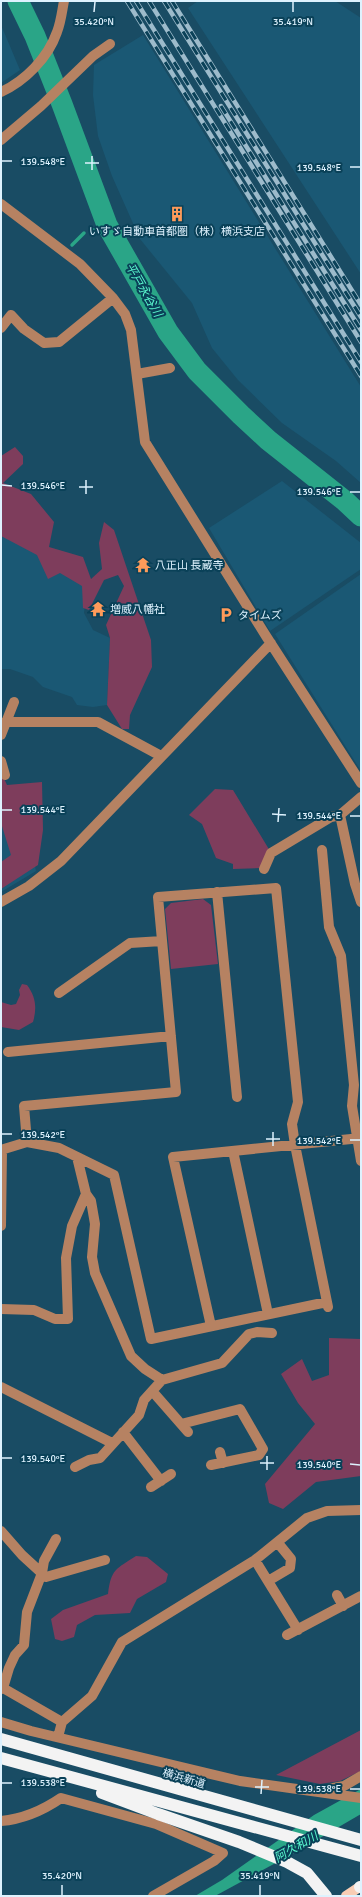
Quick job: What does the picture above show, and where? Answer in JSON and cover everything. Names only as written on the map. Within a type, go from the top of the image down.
[{"type":"highway","name":"横浜新道","points":[[1,1739],[361,1840]]},
{"type":"highway","points":[[1,1758],[361,1856]]},
{"type":"highway","points":[[32,1766],[158,1814],[239,1842],[287,1862],[307,1872],[326,1896]]},
{"type":"main road","points":[[346,1896],[361,1887]]},
{"type":"street","points":[[1,92],[27,76],[46,54],[57,32],[64,1]]},
{"type":"street","points":[[1,140],[41,106],[93,56],[110,44]]},
{"type":"street","points":[[1,204],[70,254],[128,312],[145,442],[361,783]]},
{"type":"street","points":[[1,328],[11,315],[24,329],[44,343],[59,342],[113,298]]},
{"type":"street","points":[[137,374],[170,368]]},
{"type":"street","points":[[1,902],[29,886],[61,861],[271,643]]},
{"type":"street","points":[[1,735],[14,702]]},
{"type":"street","points":[[5,722],[98,722],[161,756]]},
{"type":"street","points":[[1,761],[4,775]]},
{"type":"street","points":[[264,869],[271,854],[331,817],[340,815],[361,797]]},
{"type":"street","points":[[340,815],[361,902]]},
{"type":"street","points":[[322,850],[329,927],[341,956],[354,1085],[352,1106],[359,1138],[361,1161]]},
{"type":"street","points":[[1,1226],[2,1150],[27,1142],[59,1148],[114,1175],[151,1339],[268,1314],[328,1305],[292,1124],[298,1102],[276,888],[158,897],[176,1092],[24,1106],[27,1142]]},
{"type":"street","points":[[217,892],[237,1097]]},
{"type":"street","points":[[59,993],[130,943],[162,941]]},
{"type":"street","points":[[8,1052],[171,1036]]},
{"type":"street","points":[[211,1326],[173,1157],[359,1138]]},
{"type":"street","points":[[233,1151],[268,1314]]},
{"type":"street","points":[[77,1157],[86,1194],[91,1201],[95,1224],[92,1257],[95,1273],[131,1356],[145,1369],[162,1380]]},
{"type":"street","points":[[1,1309],[34,1310],[55,1319],[68,1319],[66,1258],[72,1226],[86,1194]]},
{"type":"street","points":[[75,1467],[89,1460],[100,1458],[139,1415],[144,1400],[153,1392],[162,1380],[222,1363],[249,1334],[257,1332],[272,1333]]},
{"type":"street","points":[[1,1386],[112,1444]]},
{"type":"street","points":[[153,1392],[188,1432]]},
{"type":"street","points":[[181,1424],[240,1409],[263,1449],[259,1455],[211,1465]]},
{"type":"street","points":[[123,1432],[161,1480]]},
{"type":"street","points":[[220,1452],[223,1463]]},
{"type":"street","points":[[151,1488],[171,1474]]},
{"type":"street","points":[[58,1737],[62,1722],[92,1696],[122,1642],[255,1560],[278,1543],[307,1518],[327,1511],[361,1510]]},
{"type":"street","points":[[1,1531],[22,1555],[46,1577],[106,1560]]},
{"type":"street","points":[[56,1539],[44,1562],[42,1573],[27,1612],[24,1645],[15,1654],[8,1668],[2,1689],[62,1722]]},
{"type":"street","points":[[268,1581],[290,1568],[291,1559],[278,1543]]},
{"type":"street","points":[[255,1560],[298,1630]]},
{"type":"street","points":[[337,1595],[343,1606]]},
{"type":"street","points":[[287,1635],[361,1596]]},
{"type":"street","points":[[1,1722],[240,1781],[361,1798]]},
{"type":"street","points":[[316,1792],[344,1786],[361,1776]]},
{"type":"street","points":[[1,1821],[36,1814],[61,1798],[156,1824],[223,1853],[214,1861],[154,1896]]},
{"type":"shaded area","points":[[198,1],[335,1],[361,18],[361,274],[188,8]]},
{"type":"shaded area","points":[[1,25],[20,70],[1,83]]},
{"type":"shaded area","points":[[143,35],[361,387],[361,483],[336,461],[282,423],[238,380],[212,348],[192,303],[140,239],[112,176],[98,136],[93,95],[94,65]]},
{"type":"shaded area","points":[[15,447],[23,456],[23,464],[3,483],[31,494],[54,522],[49,547],[83,557],[91,579],[102,569],[99,543],[104,522],[114,530],[151,640],[152,667],[130,715],[129,729],[122,729],[107,705],[110,638],[106,625],[124,586],[118,575],[104,580],[89,610],[83,608],[82,586],[60,573],[48,579],[37,555],[1,536],[1,456]]},
{"type":"shaded area","points":[[282,481],[361,543],[361,569],[270,631],[209,528]]},
{"type":"shaded area","points":[[1,533],[87,583],[84,613],[93,630],[110,638],[107,705],[93,707],[77,705],[72,697],[43,687],[33,677],[10,669],[1,669]]},
{"type":"shaded area","points":[[361,574],[361,771],[275,634]]},
{"type":"shaded area","points":[[1,772],[7,785],[42,782],[43,830],[38,865],[1,889],[1,862],[11,855],[1,823]]},
{"type":"shaded area","points":[[1,789],[31,848],[36,871],[1,892]]},
{"type":"shaded area","points":[[215,789],[233,790],[270,851],[261,868],[233,869],[233,864],[216,858],[202,824],[189,815]]},
{"type":"shaded area","points":[[203,899],[211,905],[218,964],[171,969],[165,909],[171,903]]},
{"type":"shaded area","points":[[22,984],[27,985],[34,998],[35,1012],[33,1022],[19,1030],[1,1027],[1,1002],[11,1005],[16,1004],[20,995],[19,990]]},
{"type":"shaded area","points":[[329,1338],[361,1339],[361,1476],[316,1482],[283,1509],[269,1503],[265,1484],[315,1424],[298,1403],[281,1374],[302,1359],[312,1381],[329,1375]]},
{"type":"shaded area","points":[[136,1556],[147,1557],[168,1574],[166,1582],[137,1599],[130,1613],[95,1615],[77,1625],[74,1637],[62,1641],[55,1639],[51,1619],[63,1610],[108,1594],[113,1574],[119,1567]]},
{"type":"shaded area","points":[[361,1730],[361,1771],[340,1781],[320,1784],[276,1775]]},
{"type":"water","name":"阿久和川","points":[[361,1789],[361,1814],[215,1896],[195,1896],[222,1880],[314,1815]]},
{"type":"waterway","name":"平戸永谷川","points":[[18,1],[35,36],[107,225],[168,332],[197,371],[241,415],[268,440],[345,501],[361,516]]},
{"type":"waterway","points":[[94,230],[107,225]]},
{"type":"waterway","points":[[72,245],[84,233]]},
{"type":"railway","points":[[127,1],[361,376]]},
{"type":"railway","points":[[136,1],[361,362]]},
{"type":"railway","points":[[149,1],[361,342]]},
{"type":"railway","points":[[164,1],[361,317]]},
{"type":"railway","points":[[172,1],[361,305]]},
{"type":"railway","points":[[221,106],[361,330]]},
{"type":"place","name":"いすゞ自動車首都圏（株）横浜支店","points":[[177,214]]},
{"type":"place","name":"八正山 長蔵寺","points":[[143,565]]},
{"type":"place","name":"増威八幡社","points":[[98,609]]},
{"type":"place","name":"タイムズ","points":[[226,615]]}]
